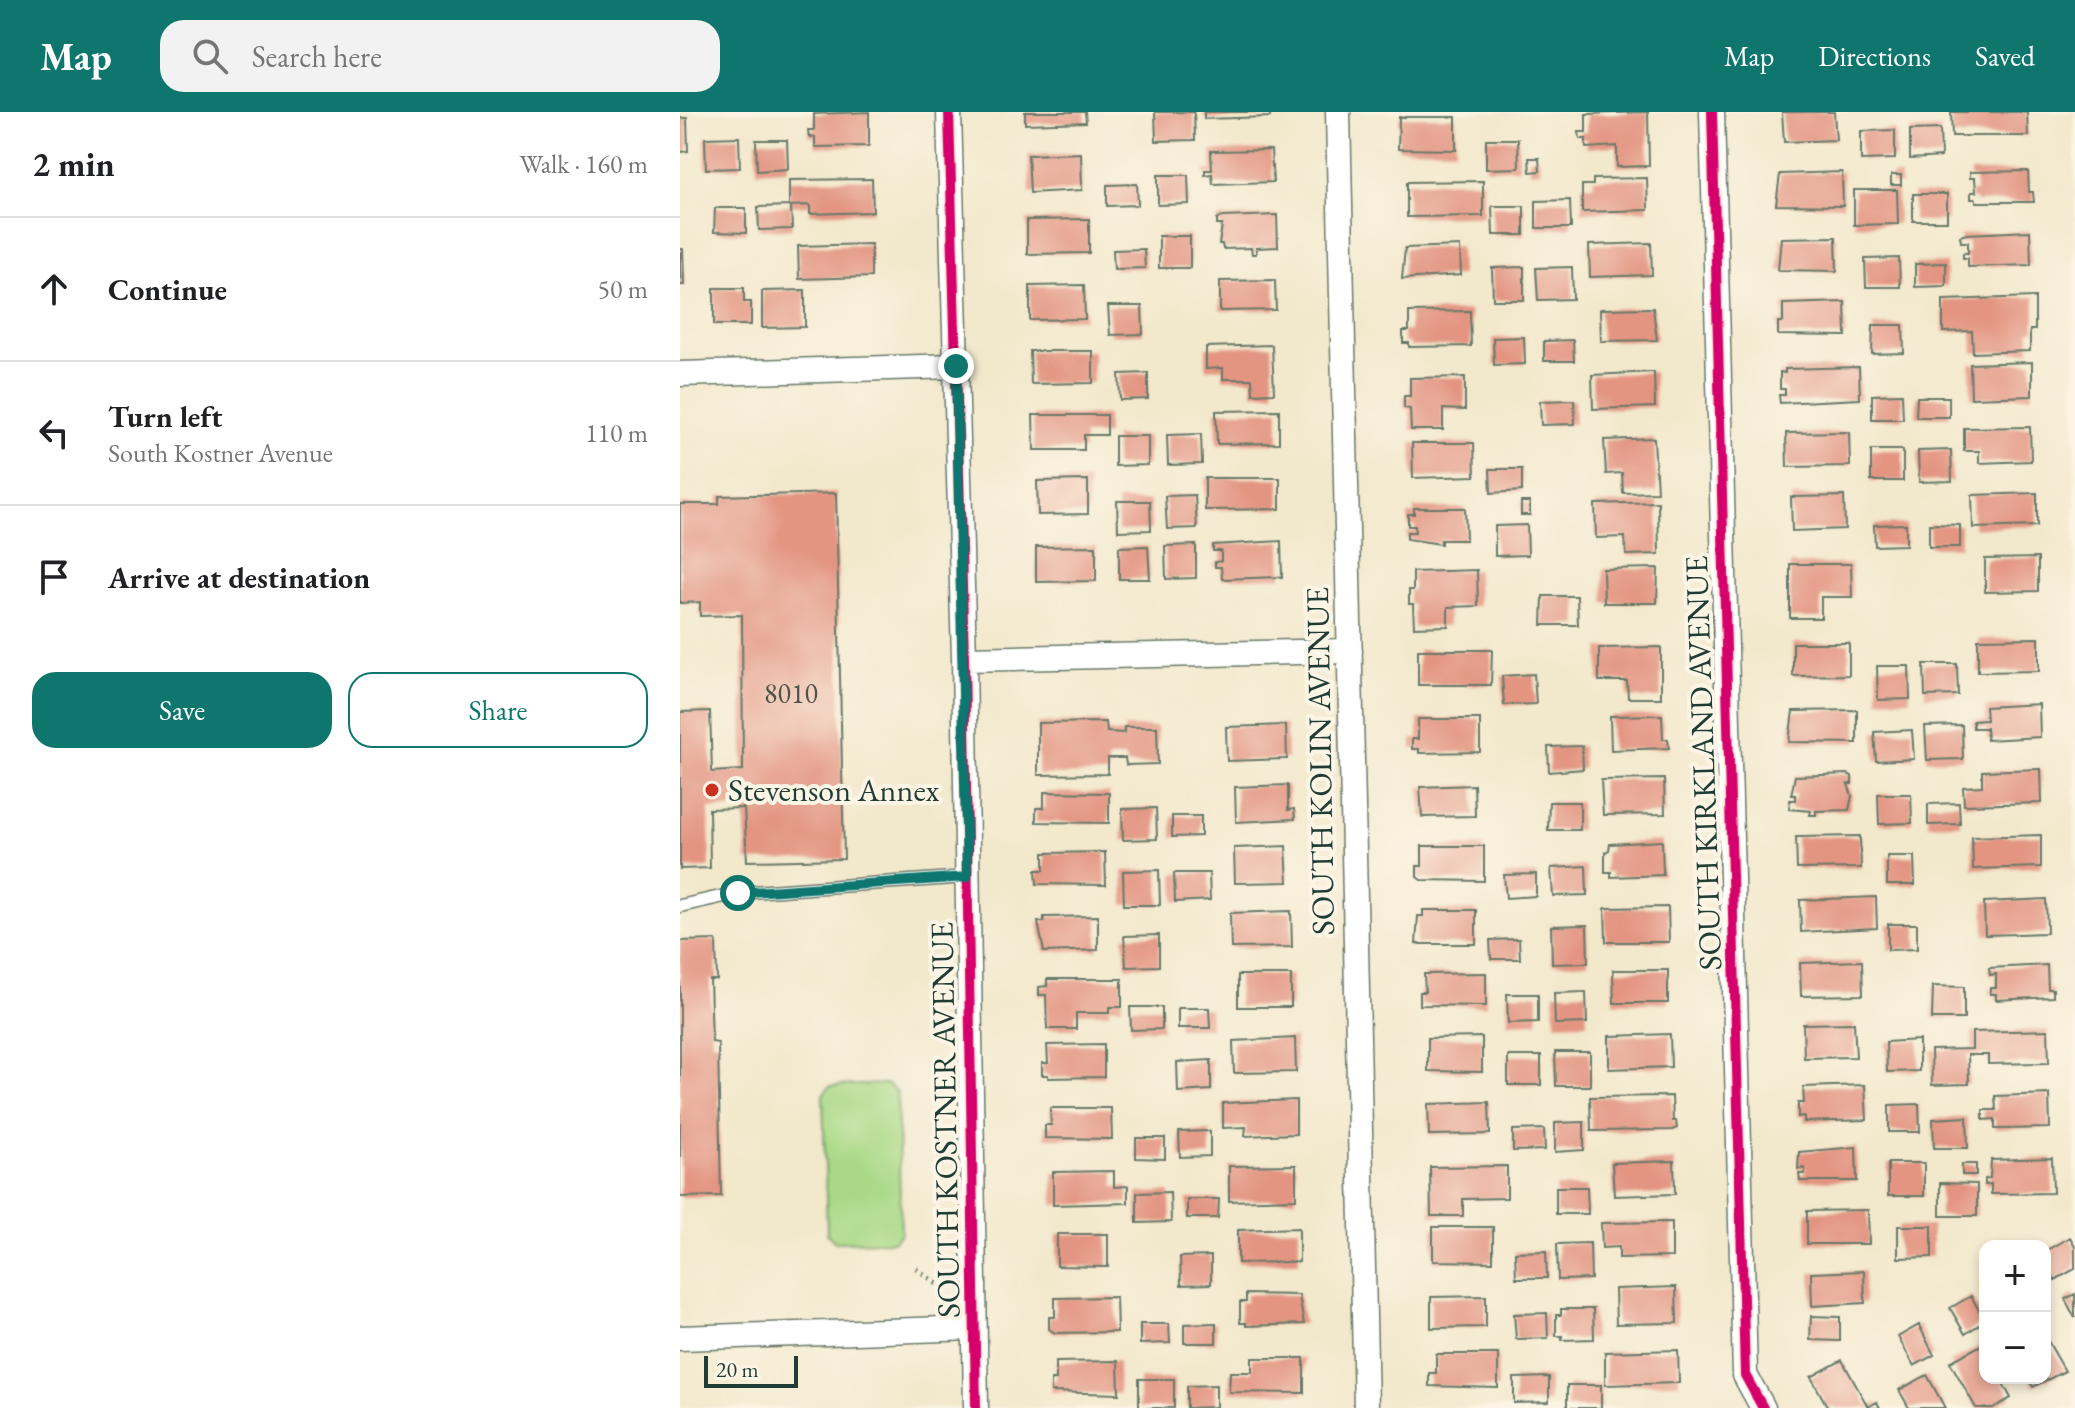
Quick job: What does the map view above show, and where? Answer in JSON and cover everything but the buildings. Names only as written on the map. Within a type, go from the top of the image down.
[{"type":"street","name":"SOUTH KOSTNER AVENUE","points":[[949,112],[964,659],[976,1408]]},
{"type":"street","name":"SOUTH KOLIN AVENUE","points":[[1338,112],[1366,1408]]},
{"type":"street","name":"SOUTH KIRKLAND AVENUE","points":[[1712,112],[1745,1375],[1763,1408]]},
{"type":"street","points":[[680,374],[956,366]]},
{"type":"street","points":[[964,659],[1350,651]]},
{"type":"street","points":[[680,1338],[974,1328]]},
{"type":"lane","points":[[680,906],[738,893],[967,877]]},
{"type":"path","points":[[916,1268],[945,1290]]},
{"type":"green space","points":[[887,1084],[897,1092],[901,1233],[894,1241],[835,1242],[827,1234],[823,1094],[830,1086]]},
{"type":"cycle path","points":[[949,112],[964,659],[976,1408]]},
{"type":"cycle path","points":[[1712,112],[1745,1375],[1763,1408]]},
{"type":"place","name":"Stevenson Annex","points":[[712,790]]},
{"type":"route","points":[[738,893],[967,877],[956,366]]}]
